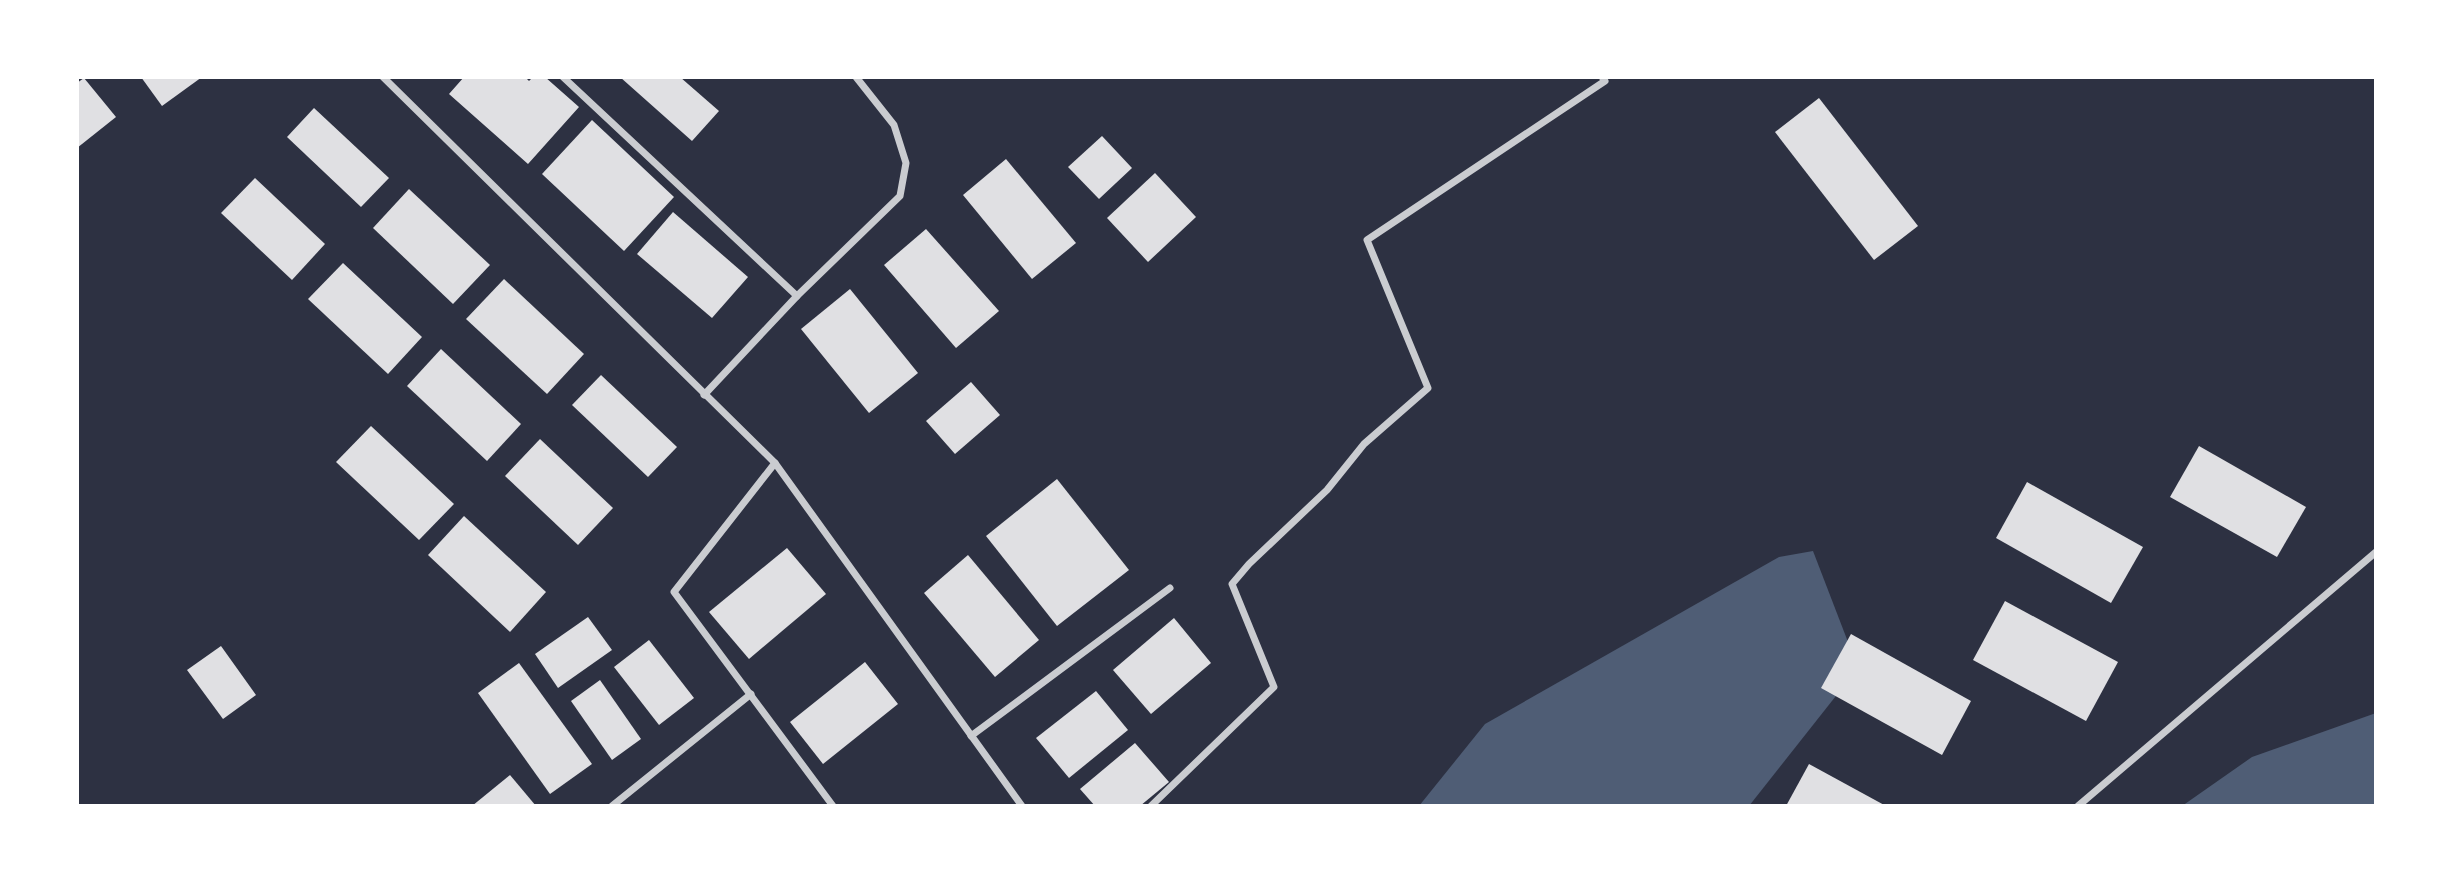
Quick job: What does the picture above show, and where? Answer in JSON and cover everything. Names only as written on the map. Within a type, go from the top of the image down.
[{"type":"street","points":[[383,77],[775,463],[1022,806]]},
{"type":"street","points":[[563,77],[797,296]]},
{"type":"street","points":[[704,395],[797,296],[900,196],[906,163],[894,125],[856,77]]},
{"type":"street","points":[[1151,806],[1274,687],[1232,584],[1249,564],[1327,490],[1364,444],[1428,388],[1367,240],[1605,81],[1602,77]]},
{"type":"street","points":[[775,463],[674,592],[833,806]]},
{"type":"street","points":[[2078,806],[2376,552]]},
{"type":"street","points":[[971,736],[1170,588]]},
{"type":"street","points":[[612,806],[751,694]]},
{"type":"water","points":[[1813,551],[1858,668],[1749,806],[1419,806],[1485,724],[1779,557]]},
{"type":"water","points":[[2376,713],[2376,806],[2182,806],[2252,757]]},
{"type":"building","points":[[141,77],[202,77],[162,106]]},
{"type":"building","points":[[464,77],[525,77],[529,81],[533,77],[545,77],[579,107],[528,164],[449,94]]},
{"type":"building","points":[[620,77],[680,77],[719,111],[692,141]]},
{"type":"building","points":[[84,78],[116,117],[77,148],[77,83]]},
{"type":"building","points":[[1819,98],[1918,226],[1874,260],[1775,132]]},
{"type":"building","points":[[314,108],[389,178],[361,207],[287,137]]},
{"type":"building","points":[[592,120],[674,197],[624,251],[542,174]]},
{"type":"building","points":[[1102,136],[1132,168],[1099,199],[1068,167]]},
{"type":"building","points":[[1006,159],[1076,243],[1032,279],[963,195]]},
{"type":"building","points":[[1155,173],[1196,217],[1148,262],[1107,218]]},
{"type":"building","points":[[255,178],[325,244],[292,280],[221,213]]},
{"type":"building","points":[[409,189],[490,265],[453,304],[373,228]]},
{"type":"building","points":[[673,212],[748,277],[712,318],[637,254]]},
{"type":"building","points":[[926,229],[999,311],[956,348],[884,265]]},
{"type":"building","points":[[343,263],[422,337],[388,374],[308,299]]},
{"type":"building","points":[[504,279],[584,354],[547,394],[466,319]]},
{"type":"building","points":[[850,289],[918,373],[869,413],[801,329]]},
{"type":"building","points":[[441,349],[521,424],[487,461],[407,386]]},
{"type":"building","points":[[601,375],[677,447],[648,477],[572,405]]},
{"type":"building","points":[[971,382],[1000,415],[955,454],[926,421]]},
{"type":"building","points":[[371,426],[454,504],[419,540],[336,462]]},
{"type":"building","points":[[540,439],[613,508],[578,545],[505,476]]},
{"type":"building","points":[[2199,446],[2306,507],[2277,557],[2170,497]]},
{"type":"building","points":[[1057,479],[1129,570],[1057,626],[986,536]]},
{"type":"building","points":[[2027,482],[2143,547],[2111,603],[1996,538]]},
{"type":"building","points":[[464,516],[546,592],[510,632],[428,555]]},
{"type":"building","points":[[787,548],[826,594],[749,659],[709,612]]},
{"type":"building","points":[[968,555],[1039,640],[995,677],[924,593]]},
{"type":"building","points":[[2005,601],[2118,662],[2086,721],[1973,660]]},
{"type":"building","points":[[588,617],[612,650],[558,688],[535,654]]},
{"type":"building","points":[[1174,618],[1211,663],[1151,714],[1113,670]]},
{"type":"building","points":[[1851,634],[1971,701],[1942,755],[1821,688]]},
{"type":"building","points":[[649,640],[694,698],[659,725],[614,667]]},
{"type":"building","points":[[221,646],[256,695],[223,719],[187,670]]},
{"type":"building","points":[[865,662],[898,704],[823,764],[790,722]]},
{"type":"building","points":[[519,663],[592,764],[550,794],[478,693]]},
{"type":"building","points":[[600,680],[641,739],[612,760],[571,701]]},
{"type":"building","points":[[1096,691],[1128,730],[1069,778],[1036,738]]},
{"type":"building","points":[[1135,743],[1169,782],[1140,806],[1095,806],[1080,789]]},
{"type":"building","points":[[1809,764],[1886,806],[1786,806]]},
{"type":"building","points":[[510,775],[536,806],[472,806]]}]
